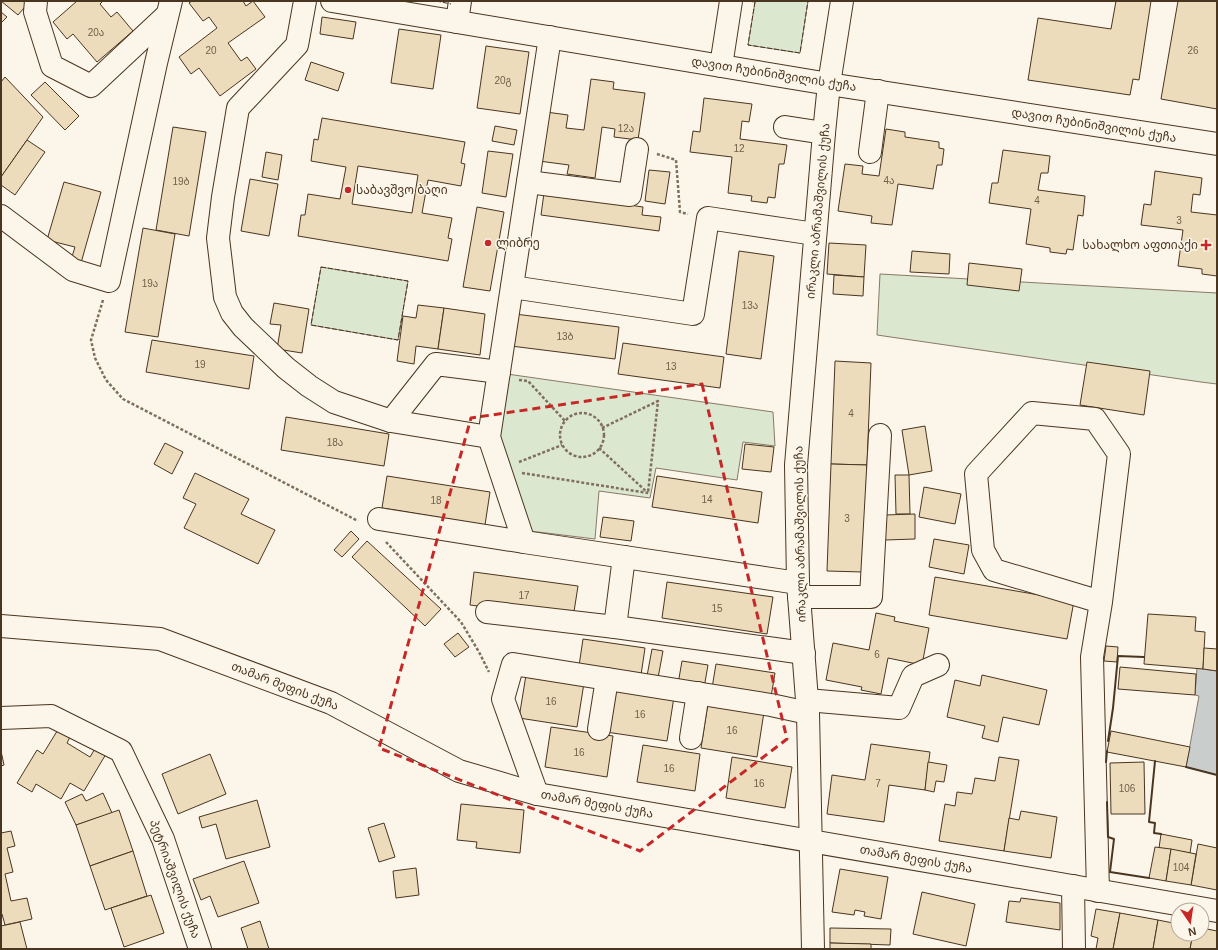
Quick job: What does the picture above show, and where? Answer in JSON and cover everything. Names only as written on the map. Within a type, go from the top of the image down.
[{"type":"street","points":[[36,1],[35,12],[52,66],[91,86],[169,8]]},
{"type":"street","points":[[304,1],[297,45],[238,108],[218,238],[225,297],[232,313],[243,327],[286,368],[334,402],[391,421],[489,437]]},
{"type":"street","name":"დავით ჩუბინიშვილის ქუჩა","points":[[332,1],[458,11],[550,37],[878,92],[1217,144]]},
{"type":"street","points":[[721,66],[731,1]]},
{"type":"street","name":"ირაკლი აბრამაშვილის ქუჩა","points":[[813,949],[808,706],[799,590],[796,465],[824,133],[829,84],[842,1]]},
{"type":"street","points":[[1,216],[73,270],[109,281],[169,8]]},
{"type":"street","points":[[524,542],[489,437],[506,376],[512,287],[550,37]]},
{"type":"street","points":[[870,152],[878,92]]},
{"type":"street","points":[[785,127],[824,133]]},
{"type":"street","points":[[528,182],[630,195],[637,149]]},
{"type":"street","points":[[512,287],[693,314],[708,218],[815,234]]},
{"type":"street","points":[[391,421],[436,364],[506,376]]},
{"type":"street","points":[[1098,891],[1092,657],[1101,602],[1119,454],[1095,419],[1032,413],[976,474],[983,550],[994,570],[1101,602]]},
{"type":"street","points":[[374,526],[524,542],[624,557],[799,590],[871,597],[880,434]]},
{"type":"street","points":[[615,627],[624,557]]},
{"type":"street","points":[[487,612],[804,652]]},
{"type":"street","name":"თამარ მეფის ქუჩა","points":[[1,626],[160,639],[331,703],[459,771],[537,794],[1217,911]]},
{"type":"street","points":[[537,794],[503,699],[513,664],[771,704],[899,708],[913,676],[938,665]]},
{"type":"street","points":[[600,729],[607,679]]},
{"type":"street","points":[[691,738],[698,693]]},
{"type":"street","name":"პეტრიაშვილის ქუჩა","points":[[1,718],[51,716],[121,751],[163,839],[200,949]]},
{"type":"street","points":[[1073,886],[1074,949]]},
{"type":"path","points":[[637,149],[676,160],[680,212],[708,218]]},
{"type":"path","points":[[109,281],[91,340],[95,358],[106,380],[122,399],[374,526],[461,622],[479,652],[503,699]]},
{"type":"path","points":[[506,376],[528,381],[565,420]]},
{"type":"path","points":[[602,428],[658,401],[648,493]]},
{"type":"path","points":[[581,413],[594,417],[599,422],[604,435],[599,448],[594,453],[587,456],[573,455],[567,451],[562,445],[560,438],[560,430],[565,420],[574,414],[581,413]]},
{"type":"path","points":[[518,462],[562,445]]},
{"type":"path","points":[[599,448],[648,493]]},
{"type":"path","points":[[522,473],[648,493]]},
{"type":"highlighted area","points":[[702,384],[787,739],[640,851],[379,748],[471,418]]},
{"type":"green space","points":[[748,1],[808,1],[800,53],[748,45],[755,2]]},
{"type":"green space","points":[[321,267],[408,281],[398,340],[311,325]]},
{"type":"green space","points":[[880,274],[1217,293],[1217,384],[877,335]]},
{"type":"green space","points":[[507,374],[773,412],[775,446],[743,442],[737,480],[656,468],[650,498],[599,491],[595,539],[530,531],[495,440]]},
{"type":"shaded area","points":[[1197,668],[1217,671],[1217,775],[1186,767],[1199,696],[1195,695]]},
{"type":"building","points":[[1,1],[30,1],[18,15]]},
{"type":"building","points":[[77,1],[103,1],[100,4],[111,17],[117,12],[133,31],[97,62],[73,34],[67,39],[53,22]]},
{"type":"building","points":[[192,1],[243,1],[246,6],[253,1],[265,17],[228,43],[241,61],[247,57],[256,69],[220,96],[199,68],[191,74],[179,57],[217,28],[209,17],[203,21],[189,3]]},
{"type":"building","points":[[1116,1],[1151,1],[1139,80],[1133,79],[1130,95],[1028,80],[1038,18],[1111,29]]},
{"type":"building","points":[[1178,1],[1217,1],[1217,109],[1161,99]]},
{"type":"building","points":[[1,12],[7,17],[1,23]]},
{"type":"building","points":[[322,17],[356,22],[353,39],[320,34]]},
{"type":"building","points":[[399,29],[441,35],[433,89],[391,83]]},
{"type":"building","points":[[486,46],[529,52],[520,114],[477,108]]},
{"type":"building","points":[[311,62],[344,73],[338,91],[305,80]]},
{"type":"building","points":[[5,77],[43,117],[1,177],[1,82]]},
{"type":"building","points":[[591,79],[614,82],[613,89],[645,93],[638,140],[614,137],[615,129],[602,127],[595,178],[567,174],[569,165],[539,161],[546,112],[568,115],[566,128],[584,130]]},
{"type":"building","points":[[45,82],[79,116],[65,130],[31,95]]},
{"type":"building","points":[[704,98],[752,104],[749,122],[742,121],[740,139],[787,145],[784,164],[779,164],[775,198],[768,197],[767,203],[751,201],[752,196],[728,193],[732,157],[690,152],[693,131],[700,132]]},
{"type":"building","name":"საბავშვო ბაღი","points":[[322,118],[465,142],[461,163],[465,164],[461,186],[428,180],[422,213],[452,218],[448,238],[452,239],[448,261],[298,236],[301,215],[305,215],[308,194],[340,199],[346,167],[311,161],[314,139],[318,140]],"holes":[[[358,166],[418,175],[412,213],[352,204]]]},
{"type":"building","points":[[495,126],[517,130],[514,145],[492,141]]},
{"type":"building","points":[[173,127],[206,132],[189,236],[156,230]]},
{"type":"building","points":[[886,129],[905,132],[905,137],[939,142],[939,148],[944,149],[942,165],[937,165],[933,189],[898,184],[892,225],[871,223],[872,216],[838,211],[845,164],[863,166],[862,174],[879,176]]},
{"type":"building","points":[[27,140],[45,152],[15,195],[1,185],[1,177]]},
{"type":"building","points":[[1003,150],[1050,156],[1048,173],[1041,173],[1038,190],[1085,196],[1083,216],[1078,215],[1073,250],[1067,249],[1066,254],[1050,252],[1050,248],[1026,244],[1031,209],[989,203],[992,183],[998,183]]},
{"type":"building","points":[[488,151],[513,154],[506,197],[482,193]]},
{"type":"building","points":[[266,152],[282,155],[278,180],[262,177]]},
{"type":"building","points":[[649,170],[670,172],[665,204],[645,201]]},
{"type":"building","points":[[1155,171],[1202,178],[1200,195],[1193,194],[1191,212],[1217,215],[1217,276],[1202,274],[1202,269],[1178,266],[1183,230],[1141,225],[1144,204],[1151,205]]},
{"type":"building","points":[[250,179],[278,184],[269,236],[241,231]]},
{"type":"building","points":[[64,182],[101,192],[81,263],[71,260],[75,247],[47,240]]},
{"type":"building","points":[[544,193],[643,207],[642,215],[661,217],[659,231],[541,215]]},
{"type":"building","points":[[477,207],[504,212],[490,291],[463,287]]},
{"type":"building","points":[[143,228],[175,234],[158,337],[125,332]]},
{"type":"building","points":[[829,243],[866,245],[864,277],[827,274]]},
{"type":"building","points":[[739,251],[774,256],[761,359],[726,354]]},
{"type":"building","points":[[912,251],[950,254],[949,274],[910,272]]},
{"type":"building","points":[[969,263],[1022,269],[1019,291],[967,285]]},
{"type":"building","points":[[834,275],[864,277],[863,296],[833,294]]},
{"type":"building","points":[[274,303],[309,309],[302,353],[277,349],[281,325],[270,324]]},
{"type":"building","points":[[418,305],[444,308],[438,349],[416,346],[414,364],[397,361],[403,316],[416,318]]},
{"type":"building","points":[[444,308],[485,314],[480,355],[438,349]]},
{"type":"building","points":[[515,314],[619,327],[615,359],[511,346]]},
{"type":"building","points":[[152,340],[254,356],[249,389],[146,372]]},
{"type":"building","points":[[623,343],[724,357],[720,388],[618,374]]},
{"type":"building","points":[[835,361],[871,363],[867,465],[831,464]]},
{"type":"building","points":[[1087,362],[1150,371],[1144,415],[1080,405]]},
{"type":"building","points":[[286,417],[389,434],[384,466],[281,450]]},
{"type":"building","points":[[925,426],[932,471],[909,475],[902,430]]},
{"type":"building","points":[[165,443],[183,452],[172,474],[154,464]]},
{"type":"building","points":[[745,444],[774,447],[771,472],[742,469]]},
{"type":"building","points":[[831,464],[867,465],[863,572],[827,571]]},
{"type":"building","points":[[195,473],[249,499],[241,514],[275,530],[258,564],[184,528],[196,504],[183,498]]},
{"type":"building","points":[[895,475],[909,475],[910,514],[896,514]]},
{"type":"building","points":[[387,476],[490,492],[485,525],[382,508]]},
{"type":"building","points":[[657,476],[762,492],[758,523],[652,507]]},
{"type":"building","points":[[924,487],[961,494],[955,524],[919,517]]},
{"type":"building","points":[[915,514],[915,539],[885,540],[885,515]]},
{"type":"building","points":[[603,517],[634,521],[631,541],[600,537]]},
{"type":"building","points":[[351,531],[359,539],[342,557],[334,550]]},
{"type":"building","points":[[934,539],[969,545],[964,574],[929,567]]},
{"type":"building","points":[[367,541],[441,609],[425,626],[352,557]]},
{"type":"building","points":[[474,572],[578,586],[573,618],[470,605]]},
{"type":"building","points":[[935,577],[1074,601],[1067,639],[929,615]]},
{"type":"building","points":[[667,582],[773,597],[767,634],[662,618]]},
{"type":"building","points":[[876,613],[895,617],[894,621],[929,628],[922,665],[888,658],[881,694],[861,690],[862,687],[826,680],[833,643],[869,650]]},
{"type":"building","points":[[1148,614],[1196,617],[1195,631],[1205,632],[1203,669],[1144,664]]},
{"type":"building","points":[[458,633],[469,647],[455,657],[444,644]]},
{"type":"building","points":[[583,639],[645,648],[641,675],[579,666]]},
{"type":"building","points":[[1106,646],[1118,647],[1117,662],[1104,661]]},
{"type":"building","points":[[1204,648],[1217,649],[1217,671],[1203,669]]},
{"type":"building","points":[[652,649],[663,651],[658,678],[647,676]]},
{"type":"building","points":[[682,661],[708,665],[704,688],[678,684]]},
{"type":"building","points":[[716,664],[775,673],[771,697],[712,688]]},
{"type":"building","points":[[1120,667],[1196,674],[1195,695],[1118,689]]},
{"type":"building","points":[[526,675],[584,683],[577,727],[519,718]]},
{"type":"building","points":[[982,675],[1047,690],[1039,725],[1003,717],[998,742],[982,738],[985,726],[947,717],[955,680],[980,686]]},
{"type":"building","points":[[613,688],[674,697],[667,741],[606,732]]},
{"type":"building","points":[[708,703],[764,712],[757,757],[701,748]]},
{"type":"building","points":[[551,727],[613,736],[607,777],[545,767]]},
{"type":"building","points":[[59,728],[71,735],[67,743],[90,757],[96,747],[106,754],[84,791],[70,783],[61,799],[36,784],[32,792],[17,783],[37,750],[43,754]]},
{"type":"building","points":[[1111,731],[1190,747],[1186,767],[1107,752]]},
{"type":"building","points":[[871,744],[930,752],[925,790],[889,785],[884,822],[827,814],[832,775],[865,780]]},
{"type":"building","points":[[643,745],[700,754],[695,791],[637,782]]},
{"type":"building","points":[[1,751],[4,765],[1,766]]},
{"type":"building","points":[[210,754],[226,794],[178,814],[162,774]]},
{"type":"building","points":[[732,757],[792,767],[785,808],[726,798]]},
{"type":"building","points":[[999,757],[1019,760],[1004,851],[939,841],[945,804],[955,806],[957,792],[972,794],[975,778],[995,781]]},
{"type":"building","points":[[928,762],[947,765],[944,782],[936,781],[934,792],[925,790]]},
{"type":"building","points":[[1144,762],[1145,814],[1111,814],[1110,763]]},
{"type":"building","points":[[103,793],[112,813],[76,825],[65,802],[82,794],[86,801]]},
{"type":"building","points":[[257,800],[270,847],[226,859],[216,824],[202,828],[199,817]]},
{"type":"building","points":[[461,804],[524,810],[520,853],[476,848],[477,842],[457,840]]},
{"type":"building","points":[[119,810],[133,851],[90,866],[76,825]]},
{"type":"building","points":[[1021,811],[1057,817],[1051,858],[1004,851],[1009,818],[1019,820]]},
{"type":"building","points":[[384,823],[395,857],[379,862],[368,828]]},
{"type":"building","points":[[11,831],[15,846],[7,848],[13,872],[5,874],[11,901],[27,898],[32,919],[5,925],[1,914],[1,833]]},
{"type":"building","points":[[1161,834],[1192,840],[1190,853],[1159,848]]},
{"type":"building","points":[[1198,844],[1217,848],[1217,890],[1191,885]]},
{"type":"building","points":[[1155,847],[1171,849],[1166,881],[1149,878]]},
{"type":"building","points":[[1171,849],[1196,854],[1191,885],[1166,881]]},
{"type":"building","points":[[133,851],[147,896],[105,910],[90,866]]},
{"type":"building","points":[[244,861],[259,903],[218,917],[210,896],[201,900],[193,879]]},
{"type":"building","points":[[416,868],[419,895],[396,898],[393,871]]},
{"type":"building","points":[[840,869],[888,877],[881,919],[864,916],[865,912],[855,910],[854,915],[832,912]]},
{"type":"building","points":[[922,892],[975,904],[966,946],[913,934]]},
{"type":"building","points":[[151,895],[164,933],[124,947],[111,908]]},
{"type":"building","points":[[1021,898],[1060,903],[1060,930],[1006,922],[1009,901],[1020,902]]},
{"type":"building","points":[[1096,909],[1120,913],[1113,949],[1096,949],[1098,938],[1091,936]]},
{"type":"building","points":[[1120,913],[1158,920],[1153,949],[1113,949]]},
{"type":"building","points":[[1158,920],[1170,922],[1170,942],[1191,942],[1190,949],[1153,949]]},
{"type":"building","points":[[260,921],[269,949],[248,949],[241,928]]},
{"type":"building","points":[[20,922],[27,949],[1,949],[1,926]]},
{"type":"building","points":[[830,928],[891,929],[890,945],[830,943]]},
{"type":"building","points":[[1210,930],[1217,931],[1217,949],[1190,949],[1191,942],[1210,942]]},
{"type":"building","points":[[830,943],[871,944],[871,949],[830,949]]},
{"type":"fence","points":[[436,1],[451,4]]},
{"type":"fence","points":[[748,1],[755,2],[748,45],[800,53],[808,1]]},
{"type":"fence","points":[[321,267],[408,281],[398,340],[311,325],[321,267]]},
{"type":"wall","points":[[1108,741],[1118,656],[1144,657]]},
{"type":"wall","points":[[1106,762],[1107,751]]},
{"type":"wall","points":[[1155,761],[1149,822],[1155,823],[1154,833],[1161,834]]},
{"type":"wall","points":[[1186,767],[1217,775]]},
{"type":"wall","points":[[1107,802],[1108,837],[1114,839],[1110,872],[1149,878]]},
{"type":"place","name":"საბავშვო ბაღი","points":[[348,190]]},
{"type":"place","name":"ლიბრე","points":[[488,243]]},
{"type":"place","name":"სახალხო აფთიაქი","points":[[1206,245]]}]
